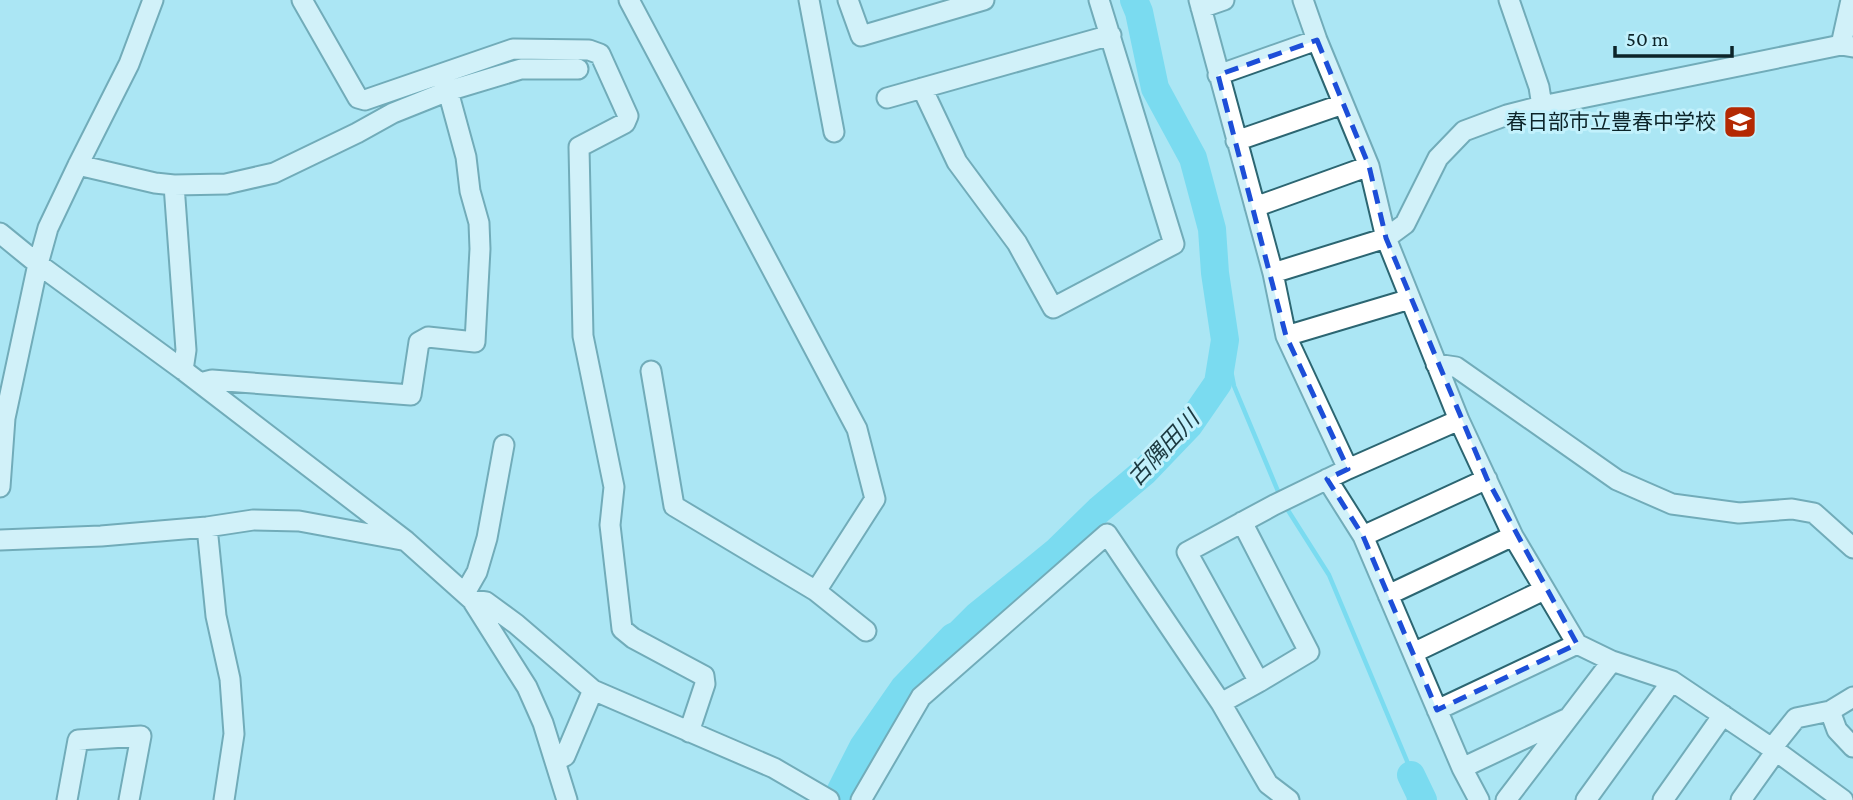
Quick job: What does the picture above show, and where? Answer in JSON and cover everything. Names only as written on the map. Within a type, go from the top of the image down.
[{"type":"street","points":[[0,487],[5,418],[48,228],[130,64],[153,0]]},
{"type":"street","points":[[302,0],[358,98],[365,100],[513,49],[589,50],[600,54],[605,63],[628,116],[625,123],[579,147],[583,336],[614,487],[610,525],[622,629],[633,638],[704,676],[705,684],[689,732]]},
{"type":"street","points":[[629,0],[857,429],[876,499],[816,591]]},
{"type":"street","points":[[809,0],[834,132]]},
{"type":"street","points":[[848,0],[862,36],[984,0]]},
{"type":"street","points":[[922,88],[957,162],[1017,243],[1053,308],[1174,244],[1099,0]]},
{"type":"street","points":[[1224,0],[1200,4],[1273,273],[1286,336],[1348,469]]},
{"type":"street","points":[[1303,0],[1369,166],[1386,238],[1459,420],[1513,536],[1577,644],[1612,661],[1672,681],[1774,749],[1832,797]]},
{"type":"street","points":[[1509,0],[1539,87],[1542,106]]},
{"type":"street","points":[[1273,273],[1386,238],[1405,224],[1438,158],[1464,131],[1507,115],[1542,106],[1847,46],[1851,0]]},
{"type":"street","points":[[887,98],[1111,35]]},
{"type":"street","points":[[1218,75],[1317,40]]},
{"type":"street","points":[[78,164],[174,186],[226,184],[274,173],[393,113],[448,91],[521,69],[578,69]]},
{"type":"street","points":[[200,383],[212,380],[411,395],[419,342],[428,337],[475,342],[479,223],[470,191],[466,157],[448,91]]},
{"type":"street","points":[[1236,141],[1343,104]]},
{"type":"street","points":[[1255,207],[1369,166]]},
{"type":"street","points":[[174,186],[186,350],[183,370]]},
{"type":"street","points":[[0,233],[407,541],[468,596],[527,687],[543,723],[567,800]]},
{"type":"street","points":[[1286,336],[1410,299]]},
{"type":"street","points":[[1436,364],[1456,367],[1617,480],[1672,504],[1739,513],[1792,509],[1814,513],[1853,548]]},
{"type":"street","points":[[651,371],[674,506],[816,591],[866,631]]},
{"type":"street","points":[[1259,682],[1187,552],[1327,479],[1459,420]]},
{"type":"street","points":[[468,596],[487,538],[504,445]]},
{"type":"street","points":[[1327,479],[1363,536],[1462,768],[1479,800]]},
{"type":"street","points":[[1363,536],[1487,479]]},
{"type":"street","points":[[0,540],[101,536],[253,520],[299,522],[407,541]]},
{"type":"street","points":[[1221,703],[1309,652],[1242,522]]},
{"type":"street","points":[[206,527],[216,617],[230,679],[234,734],[224,800]]},
{"type":"street","points":[[860,800],[921,697],[1107,534],[1221,703],[1268,784],[1289,800]]},
{"type":"street","points":[[1388,595],[1513,536]]},
{"type":"street","points":[[1413,653],[1544,590]]},
{"type":"street","points":[[468,596],[486,602],[516,624],[593,690],[774,768],[829,800]]},
{"type":"street","points":[[1437,710],[1577,644]]},
{"type":"street","points":[[1506,800],[1612,661]]},
{"type":"street","points":[[1586,800],[1672,681]]},
{"type":"street","points":[[555,761],[565,756],[593,690]]},
{"type":"street","points":[[1741,800],[1796,718],[1830,711],[1853,697]]},
{"type":"street","points":[[1830,711],[1837,730],[1853,747]]},
{"type":"street","points":[[1663,800],[1723,715]]},
{"type":"street","points":[[1462,768],[1570,718]]},
{"type":"street","points":[[67,800],[78,740],[141,736],[129,800]]},
{"type":"highlighted area","points":[[1317,40],[1369,166],[1386,238],[1487,479],[1577,644],[1437,710],[1363,536],[1327,479],[1348,469],[1286,336],[1218,75]]},
{"type":"waterway","name":"古隅田川","points":[[836,800],[863,747],[904,688],[953,637],[1056,552],[1099,510],[1144,472],[1189,425],[1218,383],[1225,340],[1215,273],[1212,229],[1193,158],[1155,88],[1134,0]]},
{"type":"waterway","points":[[1225,340],[1234,386],[1280,496]]},
{"type":"waterway","points":[[1284,504],[1329,575],[1407,761],[1411,775],[1409,800]]},
{"type":"waterway","points":[[1411,775],[1423,800]]},
{"type":"place","name":"春日部市立豊春中学校","points":[[1740,122]]}]
